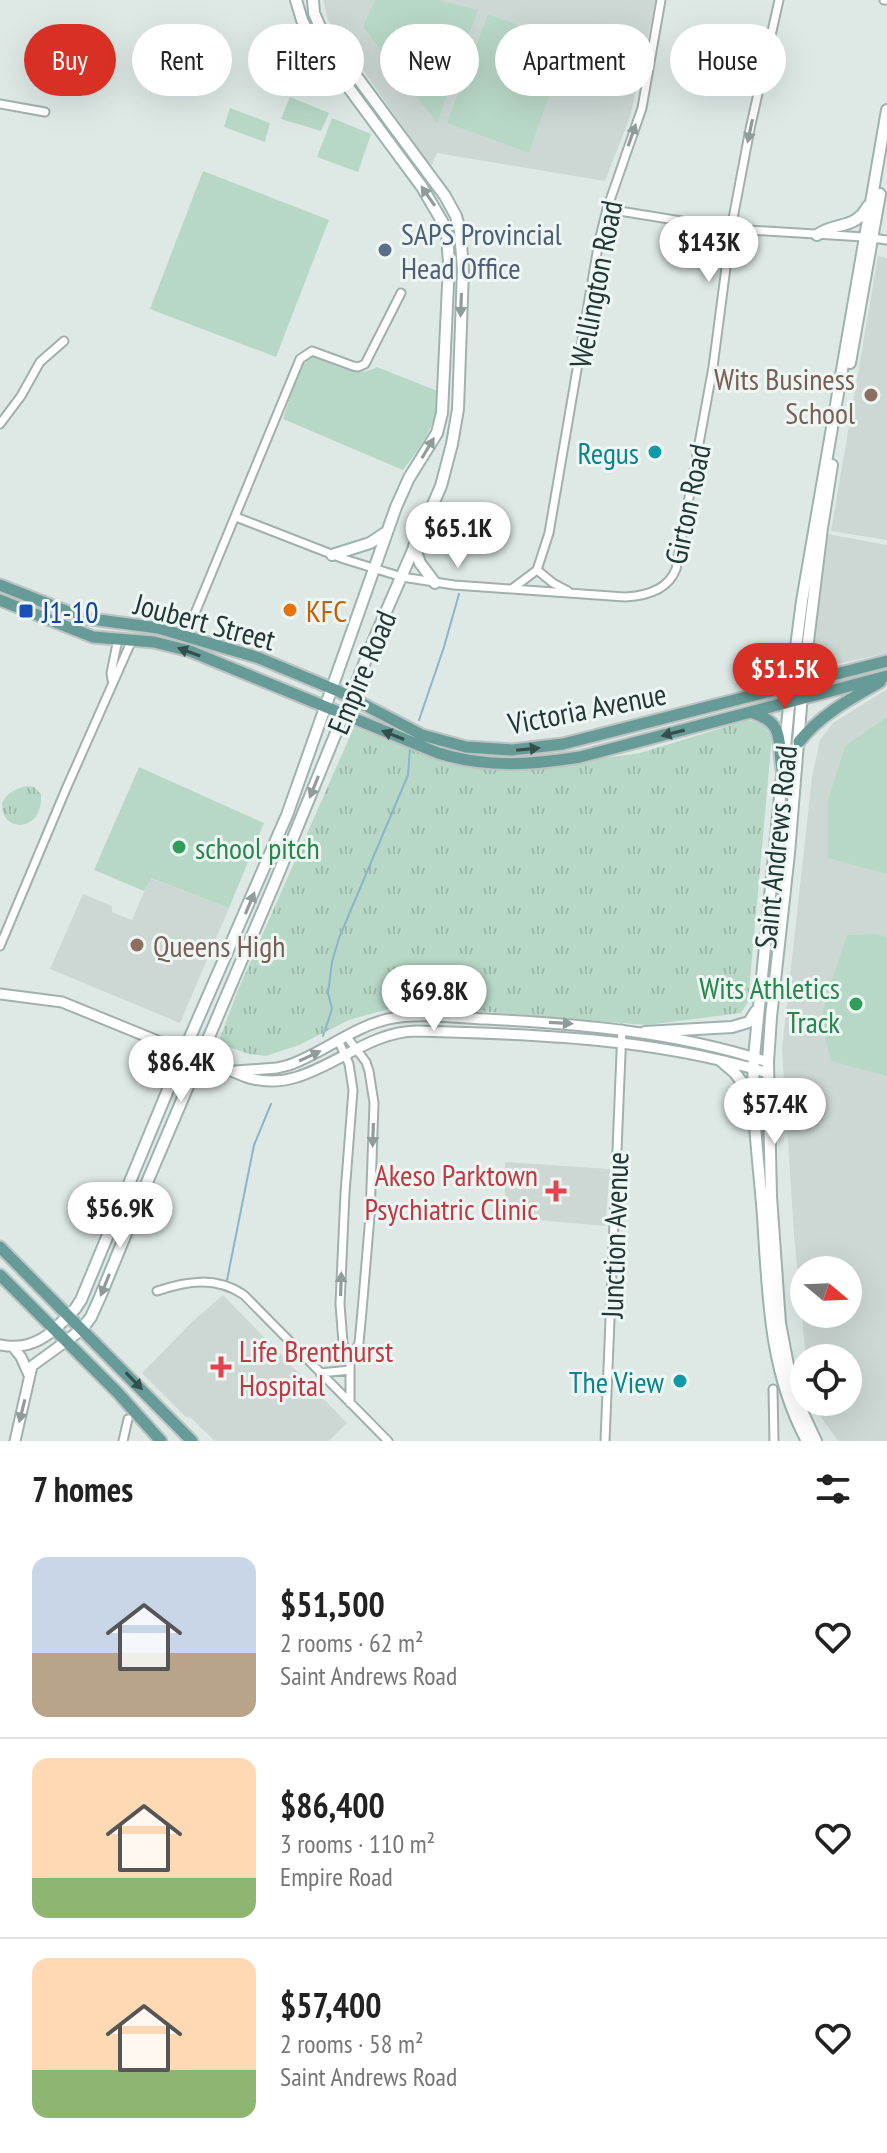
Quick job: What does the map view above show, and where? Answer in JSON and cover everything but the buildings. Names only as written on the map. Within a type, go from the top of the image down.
[{"type":"main road","name":"Empire Road","points":[[54,1330],[81,1300],[184,1051],[277,840],[387,531],[409,478],[437,433],[442,413],[449,263],[447,235],[433,204],[309,34],[296,0]]},
{"type":"main road","name":"Empire Road","points":[[65,1342],[82,1329],[100,1297],[444,475],[456,422],[463,270],[462,237],[456,216],[445,196],[320,27],[313,0]]},
{"type":"main road","name":"Saint Andrews Road","points":[[868,237],[887,110]]},
{"type":"main road","name":"Saint Andrews Road","points":[[807,1441],[790,1405],[775,1352],[766,1271],[754,1063],[790,702],[797,684],[807,569],[887,149]]},
{"type":"main road","points":[[817,235],[860,218],[872,198]]},
{"type":"main road","points":[[332,555],[370,543],[387,531]]},
{"type":"main road","points":[[414,546],[422,568],[435,583]]},
{"type":"main road","name":"Joubert Street","points":[[0,585],[84,618],[146,625],[259,658],[331,687],[349,698]]},
{"type":"main road","name":"Joubert Street","points":[[0,600],[93,637],[168,644],[190,651],[343,715]]},
{"type":"main road","name":"Victoria Avenue","points":[[349,698],[422,735],[466,747],[512,750],[563,744],[887,661]]},
{"type":"main road","points":[[799,742],[826,715],[887,677]]},
{"type":"main road","name":"Victoria Avenue","points":[[343,715],[463,760],[503,765],[541,763],[580,757],[887,677]]},
{"type":"main road","name":"Saint Andrews Road","points":[[797,684],[803,699],[768,1068],[771,1196],[780,1323],[790,1376],[816,1441]]},
{"type":"main road","points":[[751,713],[765,717],[775,727],[783,774]]},
{"type":"main road","points":[[645,1032],[743,1025],[753,1018],[759,1005]]},
{"type":"main road","points":[[721,1061],[735,1073],[754,1099]]},
{"type":"main road","points":[[0,1247],[192,1441]]},
{"type":"main road","points":[[0,1275],[118,1393],[161,1441]]},
{"type":"street","name":"Wellington Road","points":[[537,570],[549,533],[599,241],[642,108],[661,0]]},
{"type":"street","name":"Girton Road","points":[[580,594],[639,596],[659,589],[676,569],[713,367],[731,229],[779,0]]},
{"type":"street","points":[[0,104],[45,112]]},
{"type":"street","points":[[607,209],[731,229],[887,240]]},
{"type":"street","points":[[186,635],[300,359],[312,351],[353,366],[365,364],[401,293]]},
{"type":"street","points":[[0,424],[21,396],[40,362],[64,341]]},
{"type":"street","points":[[236,517],[332,555],[402,577],[435,583],[580,594]]},
{"type":"street","points":[[511,589],[537,570],[561,588],[580,594]]},
{"type":"street","points":[[112,683],[118,639]]},
{"type":"street","points":[[0,946],[132,640]]},
{"type":"street","points":[[0,994],[62,1002],[255,1079],[285,1080],[310,1073],[382,1036],[405,1032],[622,1043],[721,1061],[754,1063]]},
{"type":"street","points":[[235,1071],[289,1065],[380,1021],[413,1015],[581,1024],[645,1032],[768,1068]]},
{"type":"street","name":"Junction Avenue","points":[[605,1441],[622,1029]]},
{"type":"street","points":[[343,1039],[366,1062],[374,1103],[370,1216],[362,1311],[359,1343],[350,1360]]},
{"type":"street","points":[[343,1039],[353,1090],[340,1304],[343,1343],[350,1360],[350,1403]]},
{"type":"street","points":[[157,1291],[200,1281],[226,1285],[244,1295],[388,1441]]},
{"type":"street","points":[[0,1345],[31,1345],[54,1330]]},
{"type":"street","points":[[15,1441],[32,1366],[65,1342]]},
{"type":"street","points":[[13,1347],[30,1375]]},
{"type":"street","points":[[320,1373],[350,1370]]},
{"type":"street","points":[[773,1389],[774,1441]]},
{"type":"street","points":[[123,1441],[128,1419]]},
{"type":"shaded area","points":[[323,0],[656,0],[651,24],[495,24],[495,96],[635,96],[630,117],[605,181],[437,153],[431,167],[381,96],[479,96],[479,24],[380,24],[380,94],[364,71],[364,24],[331,24]]},
{"type":"shaded area","name":"Wits Business School","points":[[878,256],[887,258],[887,540],[831,531]]},
{"type":"shaded area","points":[[827,534],[887,545],[887,653],[811,670]]},
{"type":"shaded area","points":[[887,689],[887,1441],[838,1441],[820,1416],[862,1416],[862,1344],[805,1344],[803,1328],[862,1328],[862,1256],[796,1256],[794,1235],[782,1049],[812,777],[820,740],[833,723]]},
{"type":"shaded area","name":"Queens High","points":[[150,878],[229,908],[180,1023],[50,969],[83,894],[112,906],[112,912],[132,920]]},
{"type":"shaded area","points":[[505,1162],[610,1169],[605,1226],[505,1217]]},
{"type":"shaded area","name":"Life Brenthurst Hospital","points":[[223,1295],[347,1423],[329,1441],[215,1441],[142,1373]]},
{"type":"green space","points":[[375,0],[438,0],[478,10],[473,24],[380,24],[380,49],[364,25]]},
{"type":"green space","points":[[488,14],[514,24],[495,24],[495,96],[549,96],[529,153],[447,123],[457,96],[479,96],[479,38]]},
{"type":"green space","points":[[416,96],[447,96],[437,123]]},
{"type":"green space","points":[[290,97],[329,113],[321,131],[281,119]]},
{"type":"green space","points":[[230,108],[270,123],[265,142],[224,127]]},
{"type":"green space","points":[[332,118],[371,134],[358,172],[317,157]]},
{"type":"green space","points":[[203,171],[329,220],[276,357],[150,309]]},
{"type":"green space","points":[[311,353],[352,371],[369,371],[377,367],[440,392],[428,434],[403,470],[283,419],[301,363]]},
{"type":"green space","points":[[887,717],[887,874],[828,858],[828,800],[845,746]]},
{"type":"green space","points":[[748,720],[763,725],[772,736],[748,1002],[741,1013],[647,1025],[402,1005],[349,1020],[299,1045],[266,1056],[249,1054],[218,1043],[238,990],[354,727],[449,764],[533,768],[640,753]]},
{"type":"green space","name":"school pitch","points":[[139,767],[264,823],[229,908],[151,878],[144,891],[94,870]]},
{"type":"green space","points":[[28,786],[41,794],[40,807],[29,822],[14,824],[3,813],[2,803],[13,791]]},
{"type":"green space","name":"Wits Athletics Track","points":[[876,934],[887,937],[887,1076],[831,1061],[821,1020],[847,935]]},
{"type":"waterway","points":[[419,720],[459,594]]},
{"type":"waterway","points":[[323,1036],[332,1009],[328,993],[339,938],[408,775],[410,749]]},
{"type":"waterway","points":[[227,1280],[254,1145],[271,1104]]},
{"type":"place","name":"SAPS Provincial Head Office","points":[[385,250]]},
{"type":"place","name":"Wits Business School","points":[[871,395]]},
{"type":"place","name":"Regus","points":[[655,452]]},
{"type":"place","name":"KFC","points":[[290,610]]},
{"type":"place","name":"J1-10","points":[[26,611]]},
{"type":"place","name":"school pitch","points":[[179,847]]},
{"type":"place","name":"Queens High","points":[[137,945]]},
{"type":"place","name":"Wits Athletics Track","points":[[856,1004]]},
{"type":"place","name":"Akeso Parktown Psychiatric Clinic","points":[[556,1191]]},
{"type":"place","name":"Life Brenthurst Hospital","points":[[221,1367]]},
{"type":"place","name":"The View","points":[[680,1381]]}]
